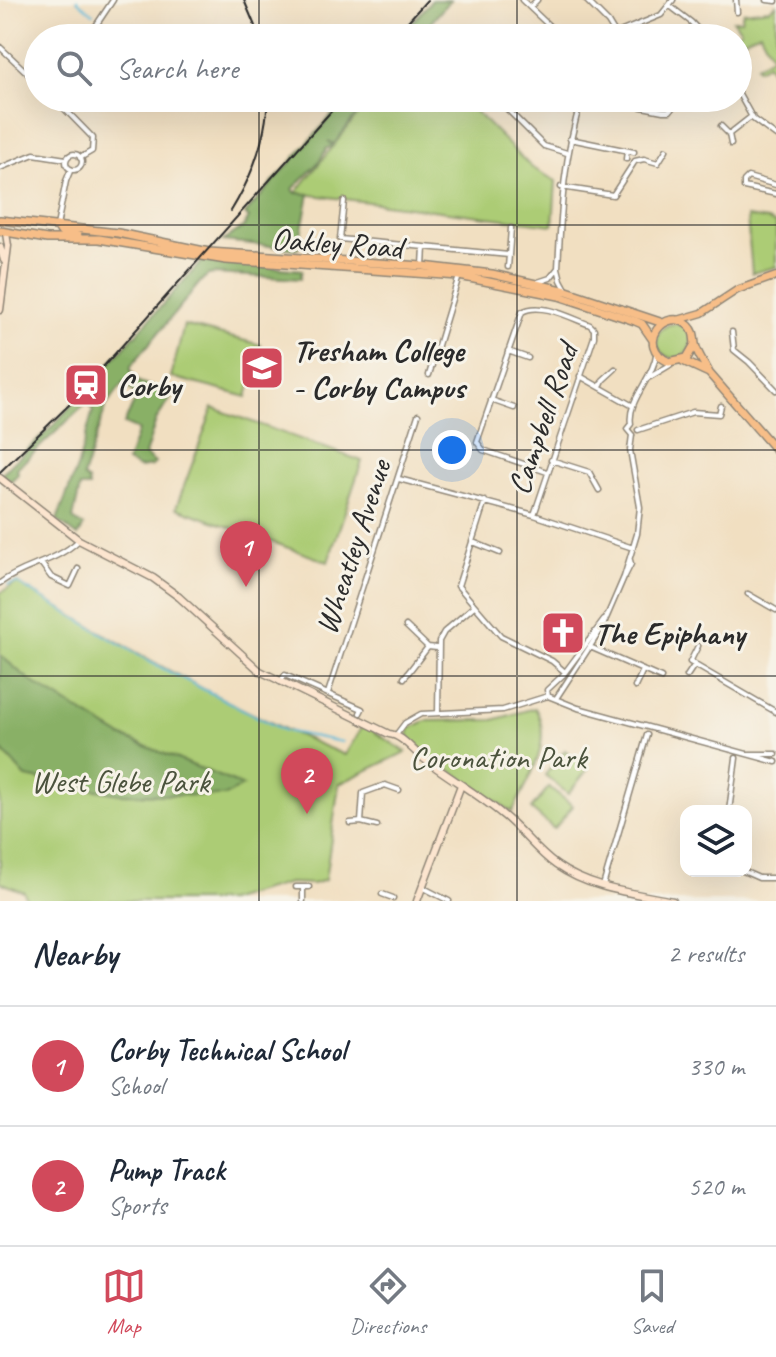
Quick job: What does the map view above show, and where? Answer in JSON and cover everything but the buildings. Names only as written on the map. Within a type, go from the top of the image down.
[{"type":"highway","name":"Oakley Road","points":[[2,228],[10,222],[57,226],[118,233],[209,252],[423,266],[536,283],[663,323]]},
{"type":"highway","points":[[47,239],[57,226],[61,232],[80,237]]},
{"type":"highway","name":"Oakley Road","points":[[2,228],[22,236],[114,240],[226,260],[459,276],[521,287],[605,310],[642,324],[653,340]]},
{"type":"highway","points":[[709,373],[662,359],[656,353],[654,333],[663,323],[676,320],[693,330],[695,344],[709,373],[776,450]]},
{"type":"highway","points":[[679,362],[691,354],[695,344]]},
{"type":"main road","points":[[676,320],[702,313],[737,290],[776,276]]},
{"type":"main road","points":[[693,330],[702,313]]},
{"type":"street","points":[[97,24],[113,0]]},
{"type":"street","points":[[522,0],[548,24]]},
{"type":"street","points":[[530,7],[537,0]]},
{"type":"street","points":[[586,0],[609,24]]},
{"type":"street","points":[[736,0],[737,12]]},
{"type":"street","points":[[767,0],[776,1]]},
{"type":"street","points":[[636,24],[661,15],[671,3],[693,24]]},
{"type":"street","points":[[0,47],[24,70]]},
{"type":"street","points":[[68,112],[93,138],[92,151],[80,158]]},
{"type":"street","points":[[510,112],[544,146],[567,153]]},
{"type":"street","points":[[567,291],[558,268],[561,187],[579,112]]},
{"type":"street","points":[[750,112],[776,136]]},
{"type":"street","points":[[729,134],[752,116]]},
{"type":"street","points":[[721,126],[729,134],[731,144]]},
{"type":"street","points":[[570,139],[634,152]]},
{"type":"street","points":[[561,187],[613,195],[635,161],[644,159],[658,163],[666,150]]},
{"type":"street","points":[[626,159],[627,151]]},
{"type":"street","points":[[0,168],[34,154],[66,159],[74,154],[80,158]]},
{"type":"street","points":[[71,169],[80,167],[80,158]]},
{"type":"street","points":[[66,159],[71,169]]},
{"type":"street","points":[[57,226],[71,169]]},
{"type":"street","points":[[776,185],[748,177],[744,181],[744,187],[748,190],[776,194]]},
{"type":"street","name":"Oakley Road","points":[[344,201],[340,239],[509,255]]},
{"type":"street","points":[[0,310],[8,246],[2,228]]},
{"type":"street","points":[[508,267],[511,228]]},
{"type":"street","points":[[8,246],[22,236]]},
{"type":"street","points":[[339,246],[340,239]]},
{"type":"street","points":[[0,247],[5,264]]},
{"type":"street","name":"Oakley Road","points":[[423,266],[424,247]]},
{"type":"street","points":[[536,283],[550,278],[558,268]]},
{"type":"street","points":[[429,375],[459,276]]},
{"type":"street","name":"Campbell Road","points":[[508,350],[522,312],[527,308],[540,308],[594,329],[594,337],[534,515]]},
{"type":"street","points":[[731,332],[734,350],[776,390]]},
{"type":"street","points":[[528,358],[508,350],[477,439],[480,448],[547,472]]},
{"type":"street","points":[[632,435],[627,431],[633,406],[650,377],[656,353]]},
{"type":"street","points":[[650,377],[661,368],[679,362]]},
{"type":"street","points":[[600,387],[615,369]]},
{"type":"street","points":[[580,376],[633,406]]},
{"type":"street","points":[[771,385],[776,378]]},
{"type":"street","points":[[491,400],[514,408]]},
{"type":"street","points":[[396,735],[412,718],[438,713],[503,710],[548,696],[552,699],[558,696],[602,628],[628,574],[640,507],[630,450],[632,435],[638,430],[693,412],[719,414],[721,406]]},
{"type":"street","name":"Wheatley Avenue","points":[[328,693],[418,415]]},
{"type":"street","points":[[631,424],[638,430]]},
{"type":"street","points":[[551,460],[589,472],[595,488]]},
{"type":"street","points":[[399,479],[534,515],[633,548]]},
{"type":"street","points":[[2,480],[79,540],[166,587],[206,620],[246,661],[280,682],[396,735],[502,814],[557,866],[573,876],[603,887],[673,901]]},
{"type":"street","points":[[485,501],[458,586],[501,636],[552,661],[565,672]]},
{"type":"street","points":[[0,583],[79,540]]},
{"type":"street","points":[[472,542],[500,553]]},
{"type":"street","points":[[41,563],[51,577],[70,586]]},
{"type":"street","points":[[66,594],[78,569]]},
{"type":"street","points":[[748,594],[776,610]]},
{"type":"street","points":[[438,713],[437,648],[444,632],[473,607]]},
{"type":"street","points":[[548,696],[547,690],[565,672],[604,620]]},
{"type":"street","points":[[406,626],[418,632],[428,647],[437,648]]},
{"type":"street","points":[[698,646],[690,662],[776,712]]},
{"type":"street","points":[[404,678],[428,647]]},
{"type":"street","points":[[590,647],[661,678]]},
{"type":"street","points":[[687,676],[695,664]]},
{"type":"street","points":[[635,687],[643,670]]},
{"type":"street","points":[[280,682],[285,675],[362,709],[360,713]]},
{"type":"street","points":[[551,687],[558,689],[558,696]]},
{"type":"street","points":[[558,696],[578,708],[746,754],[776,761],[776,754],[746,754]]},
{"type":"street","points":[[603,887],[647,735]]},
{"type":"street","points":[[730,805],[736,758]]},
{"type":"street","points":[[735,766],[742,767]]},
{"type":"street","points":[[361,822],[363,793],[385,785],[399,790]]},
{"type":"street","points":[[417,901],[461,785]]},
{"type":"street","points":[[350,823],[377,826]]},
{"type":"street","points":[[752,875],[776,878]]},
{"type":"street","points":[[296,887],[306,888],[303,901]]},
{"type":"street","points":[[422,887],[449,901]]},
{"type":"green space","points":[[432,0],[450,0],[430,24],[411,24]]},
{"type":"green space","points":[[776,4],[776,80],[767,64],[758,69],[756,66],[772,56],[760,32],[752,36],[752,24],[736,24],[733,20],[741,20],[743,12],[770,9]]},
{"type":"green space","points":[[335,112],[358,112],[334,144],[328,141],[333,146],[327,148],[318,163],[293,189],[296,193],[309,194],[298,249],[223,241],[243,227],[249,218],[245,214]]},
{"type":"green space","points":[[360,112],[476,112],[531,167],[556,181],[553,225],[296,193]]},
{"type":"green space","points":[[747,217],[776,224],[776,267],[752,273]]},
{"type":"green space","points":[[202,261],[302,270],[300,279],[214,274],[202,280],[131,366],[139,382],[173,395],[156,420],[145,455],[155,463],[139,468],[127,462],[138,430],[124,424],[137,396],[124,382],[106,406],[83,477],[89,487],[80,487],[73,519],[84,526],[78,536],[57,520],[78,465],[93,410],[87,403],[17,468],[18,474],[11,481],[1,474],[51,428]]},
{"type":"green space","points":[[674,324],[686,329],[691,341],[686,353],[674,358],[662,353],[657,341],[662,329]]},
{"type":"green space","points":[[184,325],[261,345],[247,397],[171,377]]},
{"type":"green space","points":[[213,408],[362,461],[328,562],[176,508]]},
{"type":"green space","name":"West Glebe Park","points":[[17,583],[178,675],[302,737],[345,755],[363,725],[406,752],[339,784],[325,880],[313,884],[289,883],[227,901],[27,901],[24,892],[0,882],[0,593]]},
{"type":"green space","points":[[0,655],[32,682],[121,736],[243,786],[225,796],[119,794],[26,777],[0,748]]},
{"type":"green space","name":"Coronation Park","points":[[535,708],[542,734],[537,762],[512,812],[412,744],[408,736],[409,729],[425,721],[493,720]]},
{"type":"green space","points":[[565,750],[588,769],[568,794],[545,775]]},
{"type":"green space","points":[[549,787],[573,806],[554,829],[531,809]]},
{"type":"waterway","points":[[77,0],[93,14]]},
{"type":"waterway","points":[[8,585],[17,583],[150,662],[285,731],[342,742]]},
{"type":"railway","points":[[244,0],[254,24]]},
{"type":"railway","points":[[406,24],[427,0]]},
{"type":"railway","points":[[231,211],[257,157],[266,112]]},
{"type":"railway","points":[[0,472],[70,404],[331,112]]},
{"type":"place","name":"Tresham College - Corby Campus","points":[[262,368]]},
{"type":"place","name":"Corby","points":[[86,385]]},
{"type":"place","name":"Corby Technical School","points":[[246,587]]},
{"type":"place","name":"The Epiphany","points":[[563,633]]},
{"type":"place","name":"Pump Track","points":[[307,814]]}]
